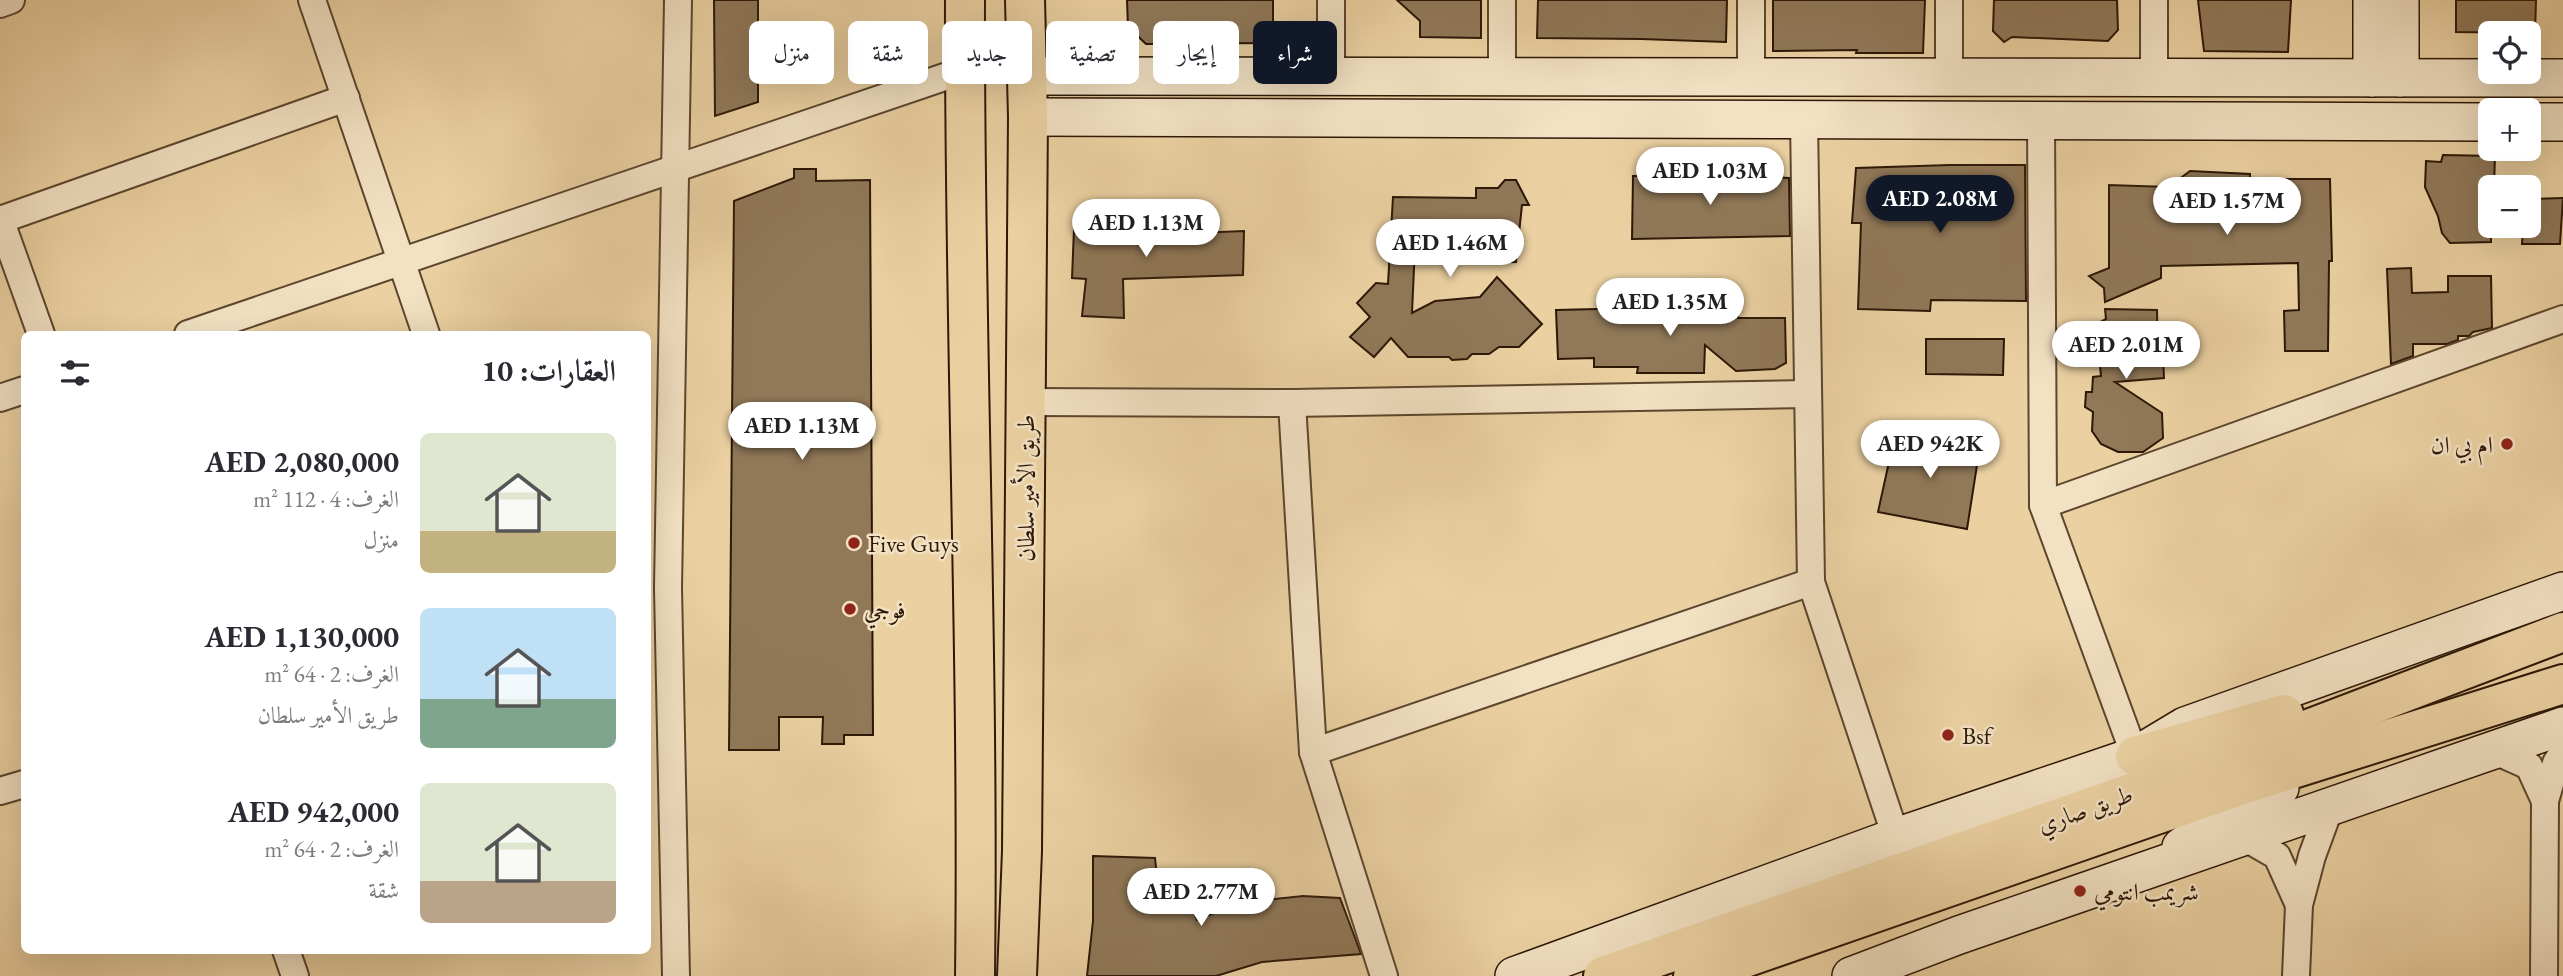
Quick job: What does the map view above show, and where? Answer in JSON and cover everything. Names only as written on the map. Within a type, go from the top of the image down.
[{"type":"main road","points":[[965,0],[965,21]]},
{"type":"main road","name":"طريق الأمير سلطان","points":[[1026,0],[1026,21]]},
{"type":"main road","points":[[965,84],[975,742],[973,966]]},
{"type":"main road","name":"طريق الأمير سلطان","points":[[1020,970],[1027,84]]},
{"type":"main road","name":"طريق صاري","points":[[1693,976],[2239,771],[2515,649],[2563,632]]},
{"type":"main road","points":[[2135,756],[2515,649]]},
{"type":"main road","name":"طريق صاري","points":[[1603,976],[2239,771],[2563,685]]},
{"type":"street","points":[[0,4],[11,0]]},
{"type":"street","points":[[312,0],[425,331]]},
{"type":"street","points":[[676,976],[658,591],[675,168],[678,0]]},
{"type":"street","points":[[1331,0],[1331,21]]},
{"type":"street","points":[[1502,0],[1502,76]]},
{"type":"street","points":[[1751,0],[1751,76]]},
{"type":"street","points":[[1949,0],[1949,77]]},
{"type":"street","points":[[2154,0],[2154,77]]},
{"type":"street","points":[[2372,0],[2386,78]]},
{"type":"street","points":[[2386,78],[2400,0]]},
{"type":"street","points":[[1032,76],[1253,77]]},
{"type":"street","points":[[197,331],[942,78]]},
{"type":"street","points":[[1337,78],[2563,78]]},
{"type":"street","points":[[1392,78],[1392,118]]},
{"type":"street","points":[[40,331],[0,220],[346,99]]},
{"type":"street","points":[[1028,117],[2478,122]]},
{"type":"street","points":[[1804,120],[1811,582],[1896,837]]},
{"type":"street","points":[[2041,120],[2043,505],[2135,756]]},
{"type":"street","points":[[2541,122],[2563,122]]},
{"type":"street","points":[[2043,505],[2563,319]]},
{"type":"street","points":[[0,398],[21,391]]},
{"type":"street","points":[[1026,402],[1292,404],[1808,394]]},
{"type":"street","points":[[1292,404],[1313,752],[1384,976]]},
{"type":"street","points":[[1313,752],[1811,582]]},
{"type":"street","points":[[1514,976],[1896,837],[2135,756],[2185,726],[2563,592]]},
{"type":"street","points":[[2148,870],[2243,802],[2563,685]]},
{"type":"street","points":[[1851,976],[1959,935],[2563,726]]},
{"type":"street","points":[[2493,750],[2529,766],[2544,801]]},
{"type":"street","points":[[2544,976],[2544,801],[2563,752]]},
{"type":"street","points":[[0,792],[21,785]]},
{"type":"street","points":[[2296,976],[2299,905],[2312,856],[2330,807]]},
{"type":"street","points":[[2244,837],[2277,856],[2299,905]]},
{"type":"street","points":[[287,954],[295,976]]},
{"type":"building","points":[[714,0],[758,0],[758,21],[749,21],[749,84],[758,84],[758,102],[715,116]]},
{"type":"building","points":[[1127,0],[1273,0],[1273,21],[1253,21],[1253,43],[1239,43],[1239,21],[1153,21],[1153,44],[1146,44],[1139,37],[1139,21],[1128,21]]},
{"type":"building","points":[[1397,0],[1481,0],[1481,38],[1420,37],[1420,21]]},
{"type":"building","points":[[1538,0],[1727,0],[1726,42],[1537,38]]},
{"type":"building","points":[[1773,0],[1925,0],[1923,53],[1856,53],[1857,50],[1773,51]]},
{"type":"building","points":[[1994,0],[2117,0],[2118,30],[2108,41],[2012,37],[2004,42],[1993,31]]},
{"type":"building","points":[[2198,0],[2291,0],[2288,52],[2204,51]]},
{"type":"building","points":[[2456,0],[2536,0],[2535,21],[2478,21],[2478,32],[2456,32]]},
{"type":"building","points":[[2443,155],[2478,156],[2478,161],[2495,161],[2494,175],[2478,175],[2478,238],[2491,238],[2491,242],[2450,243],[2442,233],[2438,216],[2425,187],[2426,161],[2441,162]]},
{"type":"building","points":[[2025,165],[2026,301],[1931,300],[1930,311],[1858,309],[1861,223],[1852,223],[1856,168]]},
{"type":"building","points":[[794,169],[816,169],[816,181],[870,180],[873,735],[844,735],[844,744],[822,744],[823,717],[779,717],[779,750],[729,750],[734,201],[794,178]]},
{"type":"building","points":[[2190,171],[2250,174],[2250,179],[2330,179],[2332,261],[2329,261],[2328,351],[2285,351],[2284,311],[2299,310],[2298,263],[2161,266],[2161,278],[2105,302],[2104,288],[2089,276],[2109,268],[2109,185],[2168,187],[2169,180],[2178,180]]},
{"type":"building","points":[[1633,176],[1789,178],[1790,236],[1632,239]]},
{"type":"building","points":[[1505,180],[1516,180],[1529,205],[1522,205],[1516,262],[1473,263],[1474,245],[1415,246],[1412,313],[1435,301],[1480,297],[1497,277],[1542,324],[1519,347],[1499,347],[1489,354],[1472,354],[1467,359],[1408,357],[1391,338],[1374,357],[1350,337],[1370,317],[1357,303],[1376,283],[1388,284],[1393,197],[1476,198],[1476,188],[1498,188]]},
{"type":"building","points":[[2563,198],[2560,244],[2522,244],[2522,238],[2541,238],[2541,199]]},
{"type":"building","points":[[1093,219],[1150,220],[1150,232],[1171,230],[1171,234],[1244,231],[1243,275],[1123,279],[1124,318],[1082,316],[1086,279],[1072,278],[1074,229],[1094,229]]},
{"type":"building","points":[[2411,268],[2412,293],[2448,292],[2448,276],[2491,276],[2492,328],[2473,332],[2469,336],[2458,336],[2458,340],[2447,344],[2413,344],[2413,356],[2391,364],[2387,269]]},
{"type":"building","points":[[1706,303],[1706,311],[1737,312],[1738,318],[1785,318],[1786,363],[1775,369],[1736,371],[1705,345],[1704,373],[1637,373],[1638,367],[1594,367],[1594,358],[1558,359],[1556,310]]},
{"type":"building","points":[[2105,309],[2157,310],[2158,356],[2163,356],[2164,378],[2115,382],[2162,413],[2163,438],[2143,452],[2118,452],[2101,444],[2092,431],[2093,412],[2085,407],[2086,392],[2092,392],[2093,377],[2101,376],[2097,337],[2086,330],[2106,319]]},
{"type":"building","points":[[1926,339],[2004,339],[2003,375],[1926,374]]},
{"type":"building","points":[[1896,430],[1980,446],[1967,529],[1878,512]]},
{"type":"building","points":[[1093,856],[1155,858],[1159,897],[1173,897],[1191,905],[1197,920],[1221,910],[1257,901],[1303,896],[1340,898],[1361,954],[1262,962],[1216,976],[1087,976],[1093,921]]},
{"type":"place","name":"ام بي ان","points":[[2507,444]]},
{"type":"place","name":"Five Guys","points":[[854,543]]},
{"type":"place","name":"فوجي","points":[[850,609]]},
{"type":"place","name":"Bsf","points":[[1948,735]]},
{"type":"place","name":"شريمب انتومي","points":[[2080,891]]}]
